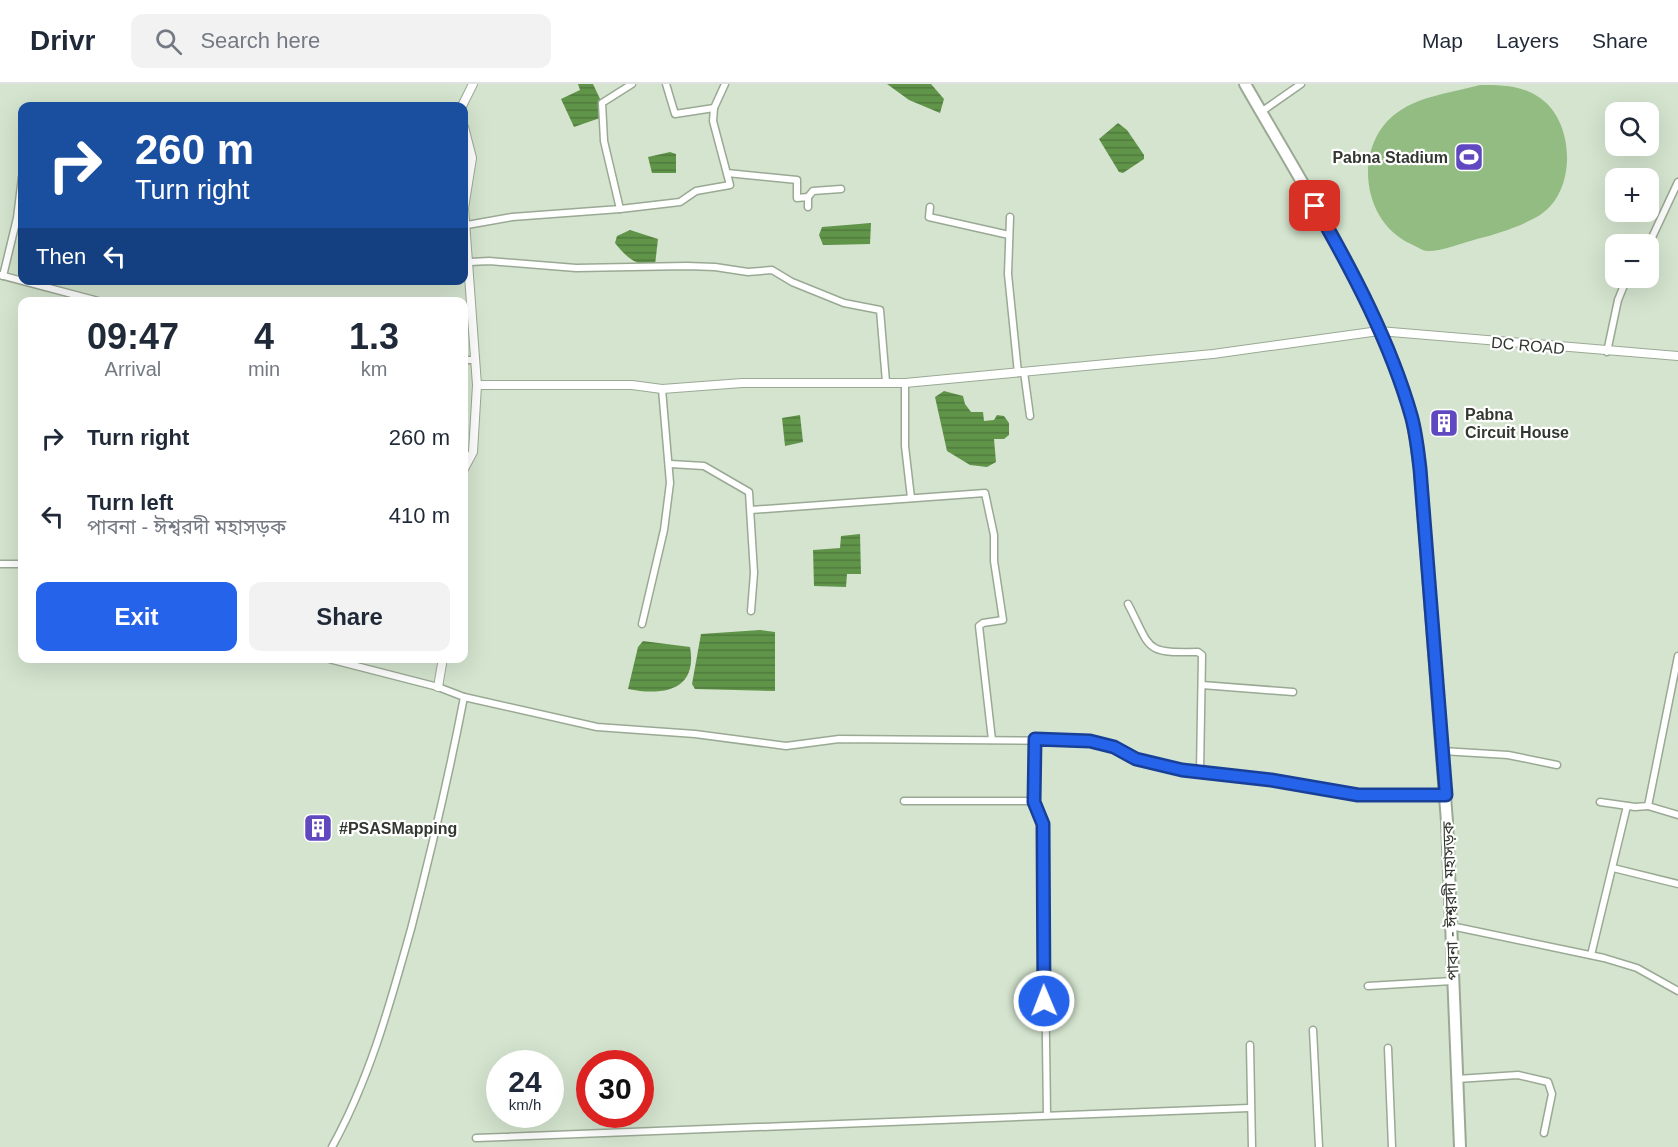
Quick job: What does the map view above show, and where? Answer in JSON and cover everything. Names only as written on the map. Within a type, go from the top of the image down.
[{"type":"main road","name":"পাবনা - ঈশ্বরদী মহাসড়ক","points":[[1245,84],[1337,244],[1379,331],[1412,416],[1420,469],[1446,795],[1460,1147]]},
{"type":"street","points":[[464,102],[473,84]]},
{"type":"street","points":[[620,209],[603,141],[602,103],[632,84]]},
{"type":"street","points":[[666,84],[675,114],[714,108]]},
{"type":"street","points":[[468,225],[512,217],[681,202],[696,191],[730,185],[713,122],[714,108],[725,84]]},
{"type":"street","points":[[1261,112],[1301,84]]},
{"type":"street","points":[[468,145],[472,158],[468,183]]},
{"type":"street","points":[[726,173],[797,180],[798,198],[808,196],[813,191],[841,189]]},
{"type":"street","points":[[1654,234],[1678,182]]},
{"type":"street","points":[[808,196],[808,207]]},
{"type":"street","points":[[930,207],[929,216],[1009,235]]},
{"type":"street","points":[[18,210],[1,276],[18,281]]},
{"type":"street","points":[[1010,217],[1010,309],[1030,416]]},
{"type":"street","points":[[468,237],[477,385],[473,452],[468,461]]},
{"type":"street","points":[[470,262],[503,262],[576,268],[687,266],[716,267],[748,272],[772,270],[792,282],[844,303],[879,310],[886,382]]},
{"type":"street","points":[[34,285],[79,297]]},
{"type":"street","points":[[1607,352],[1618,300],[1623,288]]},
{"type":"street","name":"DC ROAD","points":[[477,385],[632,385],[662,389],[742,383],[905,383],[1213,354],[1379,331],[1607,352],[1678,356]]},
{"type":"street","points":[[468,360],[475,360]]},
{"type":"street","points":[[905,383],[905,447],[911,498]]},
{"type":"street","points":[[642,624],[664,530],[670,464],[662,389]]},
{"type":"street","points":[[670,464],[704,466],[749,492],[754,573],[751,611]]},
{"type":"street","points":[[751,510],[982,493],[987,495],[1003,620],[983,623],[980,626],[992,740]]},
{"type":"street","points":[[0,564],[18,564]]},
{"type":"street","points":[[1128,603],[1150,647],[1158,652],[1198,652],[1202,655],[1200,772]]},
{"type":"street","points":[[1648,806],[1678,656]]},
{"type":"street","points":[[344,663],[438,687],[464,697],[597,727],[695,734],[786,746],[839,739],[1090,741],[1114,747],[1136,759],[1200,772],[1271,780],[1358,795],[1446,795]]},
{"type":"street","points":[[438,687],[442,663]]},
{"type":"street","points":[[1203,685],[1293,692]]},
{"type":"street","points":[[332,1147],[361,1091],[393,994],[445,794],[464,697]]},
{"type":"street","points":[[1035,739],[1034,802],[1043,824],[1047,1114]]},
{"type":"street","points":[[1442,751],[1508,755],[1557,765]]},
{"type":"street","points":[[904,801],[1034,802]]},
{"type":"street","points":[[1600,802],[1648,806],[1678,815]]},
{"type":"street","points":[[1591,955],[1628,806]]},
{"type":"street","points":[[1613,868],[1678,884]]},
{"type":"street","points":[[1450,926],[1591,955],[1637,968],[1678,991]]},
{"type":"street","points":[[1368,986],[1452,981]]},
{"type":"street","points":[[1313,1030],[1319,1147]]},
{"type":"street","points":[[1250,1045],[1249,1108],[1252,1147]]},
{"type":"street","points":[[1388,1048],[1392,1147]]},
{"type":"street","points":[[1456,1079],[1518,1076],[1548,1082],[1552,1094],[1544,1132]]},
{"type":"street","points":[[476,1138],[1047,1114],[1249,1108]]},
{"type":"shaded area","points":[[578,84],[593,84],[601,101],[600,118],[574,127],[561,99],[580,90]]},
{"type":"shaded area","points":[[887,84],[931,84],[944,99],[940,113],[909,100]]},
{"type":"shaded area","name":"Pabna Stadium","points":[[1480,85],[1524,90],[1550,106],[1559,120],[1565,137],[1566,173],[1561,189],[1552,204],[1540,215],[1525,223],[1446,248],[1434,251],[1424,250],[1394,233],[1381,219],[1368,182],[1369,162],[1374,143],[1383,126],[1398,112],[1416,102]]},
{"type":"shaded area","points":[[1118,123],[1127,130],[1144,155],[1144,159],[1123,173],[1119,172],[1099,139]]},
{"type":"shaded area","points":[[670,152],[676,154],[676,173],[652,173],[648,157]]},
{"type":"shaded area","points":[[871,223],[870,244],[823,245],[819,235],[822,227]]},
{"type":"shaded area","points":[[630,230],[658,239],[655,265],[632,260],[615,243],[617,236]]},
{"type":"shaded area","points":[[944,391],[963,396],[971,412],[983,412],[984,421],[994,420],[997,415],[1004,416],[1009,423],[1009,435],[1004,439],[994,439],[996,462],[987,467],[970,465],[947,451],[935,397]]},
{"type":"shaded area","points":[[800,415],[803,442],[785,446],[782,418]]},
{"type":"shaded area","points":[[860,534],[861,574],[847,574],[846,587],[814,586],[813,550],[840,548],[841,536]]},
{"type":"shaded area","points":[[760,630],[775,632],[775,691],[695,689],[692,684],[701,634]]},
{"type":"shaded area","points":[[643,641],[690,647],[691,662],[683,681],[675,687],[653,692],[628,689],[638,647]]},
{"type":"place","name":"Pabna Stadium","points":[[1469,157]]},
{"type":"place","name":"Pabna Circuit House","points":[[1444,423]]},
{"type":"place","name":"#PSASMapping","points":[[318,828]]},
{"type":"route","points":[[1044,1001],[1043,824],[1034,802],[1035,739],[1090,741],[1114,747],[1136,759],[1182,770],[1271,780],[1358,795],[1446,795],[1420,469],[1412,416],[1379,331],[1337,244],[1315,206]]}]
